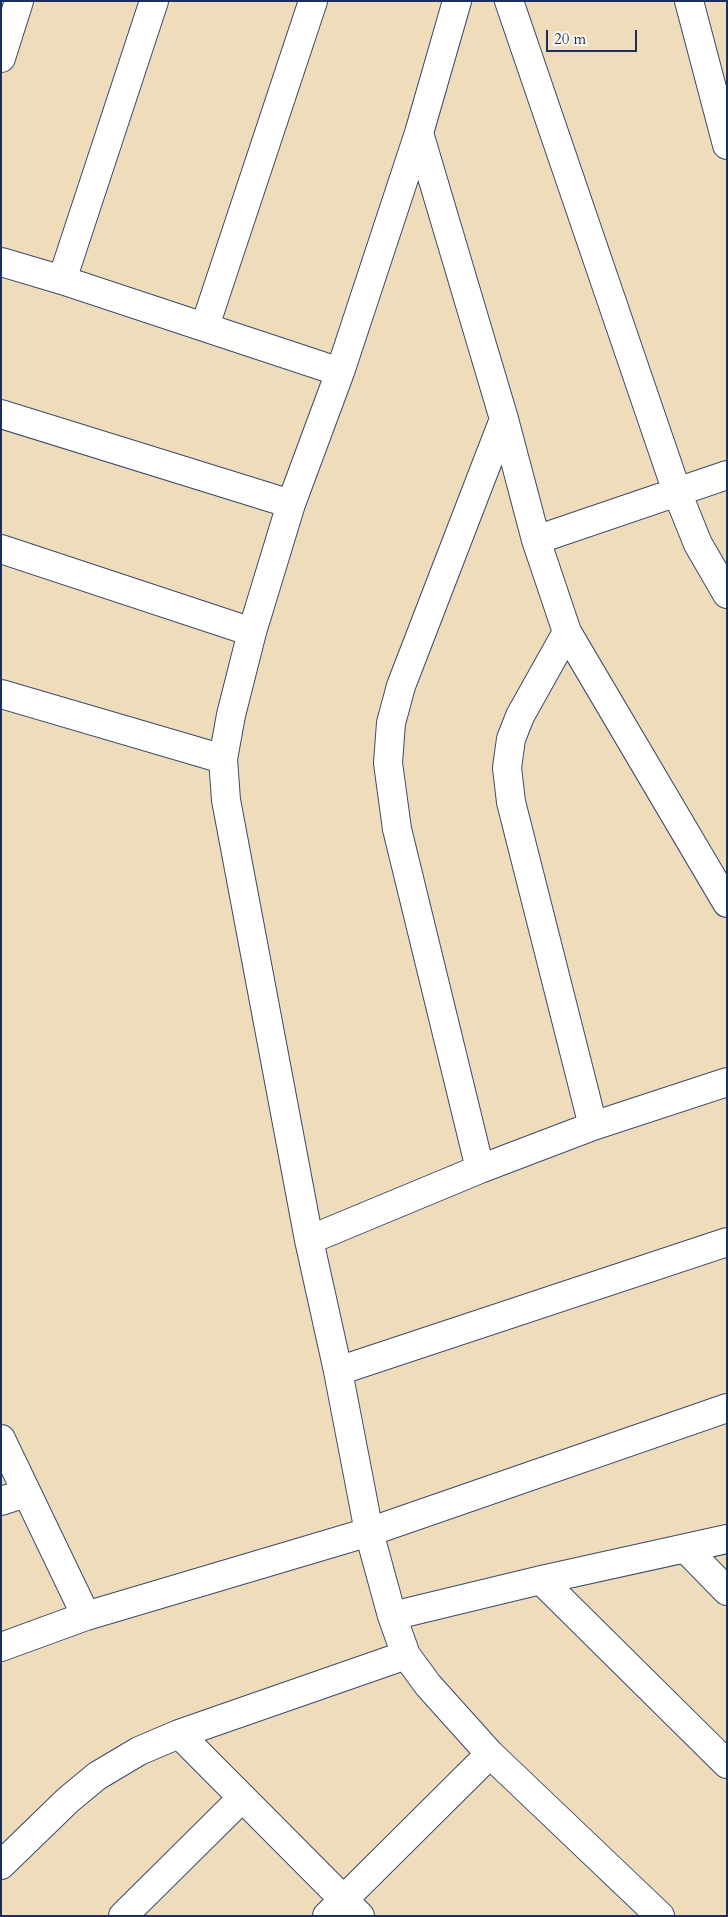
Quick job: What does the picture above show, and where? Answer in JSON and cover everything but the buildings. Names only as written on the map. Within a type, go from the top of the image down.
[{"type":"street","points":[[1,58],[20,1]]},
{"type":"street","points":[[62,280],[154,1]]},
{"type":"street","points":[[205,326],[313,1]]},
{"type":"street","points":[[457,1],[419,133],[340,372],[291,504],[252,632],[231,715],[223,759],[226,800],[309,1240],[338,1371],[369,1532],[392,1616],[406,1655],[428,1685],[490,1754],[660,1916]]},
{"type":"street","points":[[509,1],[677,492],[698,544],[727,594]]},
{"type":"street","points":[[689,1],[727,145]]},
{"type":"street","points":[[419,133],[504,419],[536,540],[567,632],[727,903]]},
{"type":"street","points":[[1,262],[205,326],[340,372]]},
{"type":"street","points":[[1,414],[291,504]]},
{"type":"street","points":[[480,1169],[396,829],[388,763],[391,723],[401,686],[504,419]]},
{"type":"street","points":[[536,540],[727,475]]},
{"type":"street","points":[[1,549],[252,632]]},
{"type":"street","points":[[567,632],[520,716],[511,739],[508,768],[511,802],[593,1126]]},
{"type":"street","points":[[1,694],[223,759]]},
{"type":"street","points":[[309,1240],[480,1169],[593,1126],[727,1082]]},
{"type":"street","points":[[338,1371],[727,1242]]},
{"type":"street","points":[[1,1647],[86,1616],[369,1532],[727,1408]]},
{"type":"street","points":[[1,1440],[86,1616]]},
{"type":"street","points":[[1,1501],[26,1493]]},
{"type":"street","points":[[392,1616],[541,1580],[686,1550],[727,1539]]},
{"type":"street","points":[[686,1550],[727,1591]]},
{"type":"street","points":[[541,1580],[727,1764]]},
{"type":"street","points":[[1,1865],[68,1800],[97,1776],[139,1751],[180,1734],[406,1655]]},
{"type":"street","points":[[180,1734],[242,1798],[344,1910],[490,1754]]},
{"type":"street","points":[[123,1916],[242,1798]]}]
